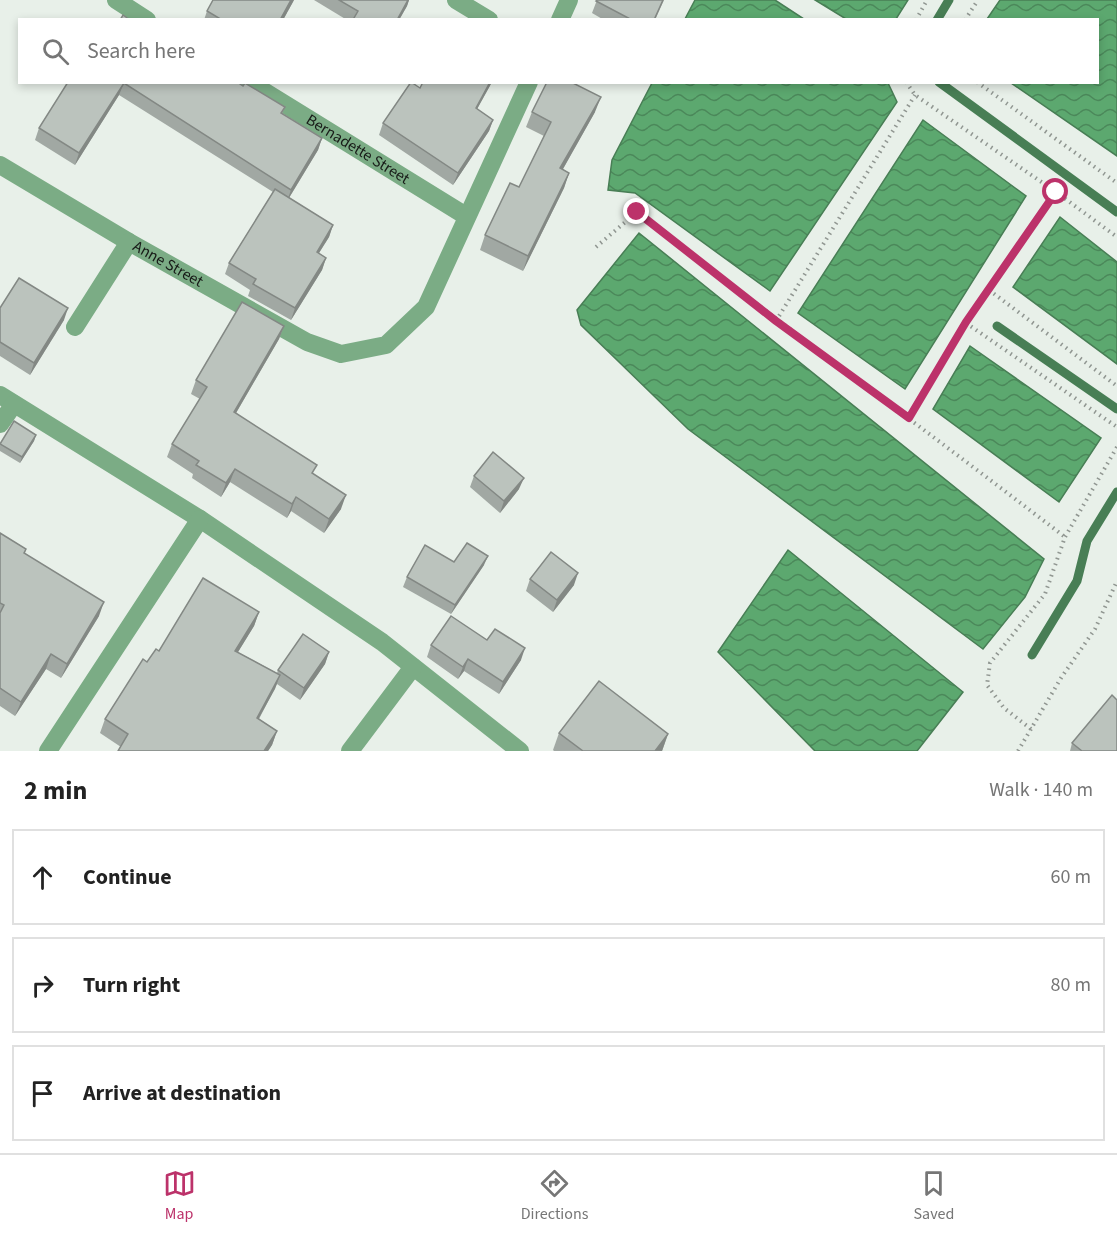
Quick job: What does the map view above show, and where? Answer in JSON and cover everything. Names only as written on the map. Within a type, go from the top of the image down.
[{"type":"street","points":[[116,0],[144,18]]},
{"type":"street","points":[[456,0],[486,18]]},
{"type":"street","points":[[561,18],[570,0]]},
{"type":"street","name":"Bernadette Street","points":[[252,84],[466,216]]},
{"type":"street","points":[[466,216],[528,84]]},
{"type":"street","name":"Anne Street","points":[[0,165],[129,242],[307,342],[341,354],[386,345],[426,306],[466,216]]},
{"type":"street","points":[[75,327],[129,242]]},
{"type":"street","points":[[0,424],[7,400],[200,519],[382,642],[520,751]]},
{"type":"street","points":[[48,751],[200,519]]},
{"type":"street","points":[[350,751],[414,667]]},
{"type":"path","points":[[917,18],[927,0]]},
{"type":"path","points":[[967,18],[978,0]]},
{"type":"path","points":[[907,84],[915,95],[1117,237]]},
{"type":"path","points":[[980,84],[1117,183]]},
{"type":"path","points":[[776,321],[915,95]]},
{"type":"path","points":[[909,418],[966,322],[1056,192]]},
{"type":"path","points":[[596,246],[637,212],[776,321],[909,418],[1065,537]]},
{"type":"path","points":[[988,290],[1117,386]]},
{"type":"path","points":[[966,322],[1117,427]]},
{"type":"path","points":[[1031,729],[1004,708],[987,685],[990,663],[1045,594],[1065,537],[1117,447]]},
{"type":"path","points":[[1018,751],[1061,678],[1095,629],[1117,581]]},
{"type":"water","points":[[695,0],[775,0],[802,18],[686,18]]},
{"type":"water","points":[[815,0],[908,0],[897,18],[844,18]]},
{"type":"water","points":[[1000,0],[1117,0],[1117,156],[1012,84],[1099,84],[1099,18],[988,18]]},
{"type":"water","points":[[651,84],[888,84],[897,102],[770,291],[635,193],[608,190],[612,160]]},
{"type":"water","points":[[923,120],[1026,196],[905,389],[798,313]]},
{"type":"water","points":[[1060,217],[1117,262],[1117,364],[1013,287]]},
{"type":"water","points":[[639,233],[1044,559],[1025,597],[983,649],[688,429],[581,325],[577,310]]},
{"type":"water","points":[[970,346],[1101,438],[1059,502],[933,409]]},
{"type":"water","points":[[788,550],[963,692],[917,751],[815,751],[718,652]]},
{"type":"building","points":[[213,0],[291,0],[281,18],[219,18],[207,11]]},
{"type":"building","points":[[339,0],[408,0],[398,18],[354,18],[358,11]]},
{"type":"building","points":[[663,0],[655,18],[628,18],[596,1]]},
{"type":"building","points":[[67,84],[123,84],[79,153],[39,128]]},
{"type":"building","points":[[126,84],[240,84],[243,86],[247,84],[285,107],[281,113],[322,138],[291,190]]},
{"type":"building","points":[[410,84],[420,88],[422,84],[489,84],[476,108],[493,120],[458,173],[383,123]]},
{"type":"building","points":[[546,84],[575,84],[601,97],[560,168],[569,173],[528,256],[485,235],[510,183],[519,187],[551,122],[532,112]]},
{"type":"building","points":[[275,189],[333,225],[317,252],[326,258],[295,308],[253,284],[256,279],[229,263]]},
{"type":"building","points":[[19,278],[68,308],[34,363],[0,342],[0,308]]},
{"type":"building","points":[[242,302],[284,326],[234,412],[317,465],[312,473],[346,495],[329,519],[296,497],[292,504],[235,469],[226,483],[196,465],[199,461],[172,444],[207,387],[196,380]]},
{"type":"building","points":[[14,421],[36,435],[22,457],[0,444]]},
{"type":"building","points":[[493,452],[524,478],[504,501],[474,476]]},
{"type":"building","points":[[0,533],[26,549],[24,553],[104,602],[67,664],[51,654],[21,702],[0,688],[0,613],[4,605],[0,603]]},
{"type":"building","points":[[467,543],[488,556],[455,605],[407,577],[425,545],[454,562]]},
{"type":"building","points":[[551,552],[578,573],[557,600],[530,579]]},
{"type":"building","points":[[203,578],[259,612],[235,651],[280,675],[257,718],[277,731],[264,751],[118,751],[128,734],[105,719],[143,659],[147,662],[156,649],[159,651]]},
{"type":"building","points":[[451,616],[487,640],[495,629],[525,648],[503,682],[468,659],[463,667],[431,645]]},
{"type":"building","points":[[303,634],[329,652],[304,688],[278,670]]},
{"type":"building","points":[[599,681],[668,734],[655,751],[583,751],[559,733]]},
{"type":"building","points":[[1112,695],[1117,700],[1117,751],[1082,751],[1072,743]]},
{"type":"waterway","points":[[938,18],[949,0]]},
{"type":"waterway","points":[[942,84],[1117,212]]},
{"type":"waterway","points":[[997,326],[1117,409]]},
{"type":"waterway","points":[[1032,655],[1077,581],[1087,541],[1117,492]]},
{"type":"route","points":[[637,212],[776,321],[909,418],[966,322],[1056,192]]}]
